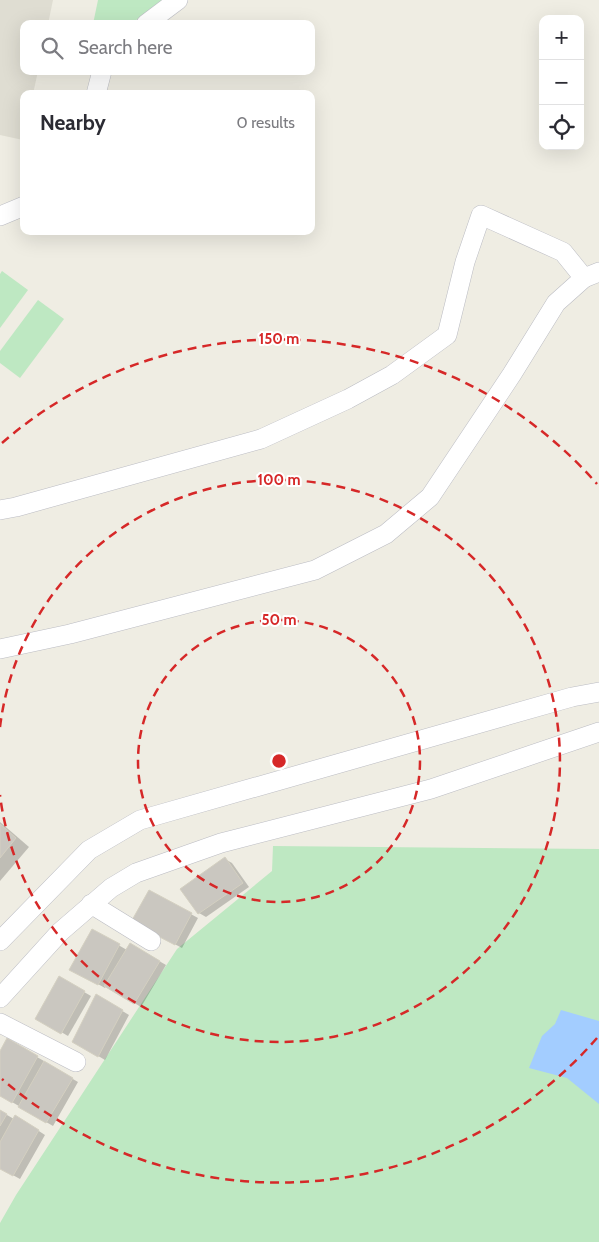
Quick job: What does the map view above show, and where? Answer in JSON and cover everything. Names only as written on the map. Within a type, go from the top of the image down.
[{"type":"street","points":[[151,20],[178,0]]},
{"type":"street","points":[[97,90],[101,75]]},
{"type":"street","points":[[0,216],[20,208]]},
{"type":"street","points":[[0,510],[16,508],[261,439],[348,399],[392,375],[447,335],[465,262],[480,215],[563,252],[591,275],[556,303],[512,374],[430,497],[386,534],[315,570],[70,634],[1,650]]},
{"type":"street","points":[[0,941],[89,850],[140,820],[572,697],[599,692]]},
{"type":"street","points":[[0,998],[60,932],[111,888],[136,873],[220,843],[431,790],[599,732]]},
{"type":"street","points":[[92,904],[151,942]]},
{"type":"street","points":[[0,1023],[76,1062]]},
{"type":"shaded area","points":[[0,0],[53,0],[49,20],[20,20],[20,75],[37,75],[34,90],[20,90],[20,139],[0,135]]},
{"type":"green space","points":[[98,0],[162,0],[136,20],[94,20]]},
{"type":"green space","points":[[2,271],[28,290],[0,328],[0,274]]},
{"type":"green space","points":[[38,300],[64,319],[20,378],[0,363],[0,351]]},
{"type":"green space","points":[[273,846],[599,849],[599,1242],[0,1242],[0,1223],[16,1195],[177,949],[272,871]]},
{"type":"water","points":[[561,1010],[599,1021],[599,1104],[567,1078],[529,1068],[542,1036],[555,1024]]},
{"type":"building","points":[[0,824],[16,838],[0,858]]},
{"type":"building","points":[[225,857],[243,883],[198,914],[180,889]]},
{"type":"building","points":[[149,890],[192,913],[175,945],[131,922]]},
{"type":"building","points":[[92,929],[120,944],[98,985],[69,970]]},
{"type":"building","points":[[130,943],[160,961],[134,1004],[104,986]]},
{"type":"building","points":[[59,976],[85,991],[61,1034],[35,1019]]},
{"type":"building","points":[[96,994],[123,1010],[98,1057],[72,1042]]},
{"type":"building","points":[[7,1038],[38,1056],[12,1103],[0,1096],[0,1051]]},
{"type":"building","points":[[44,1061],[73,1078],[46,1123],[18,1107]]},
{"type":"building","points":[[0,1110],[7,1114],[0,1126]]},
{"type":"building","points":[[15,1115],[39,1130],[13,1176],[0,1169],[0,1142]]}]
